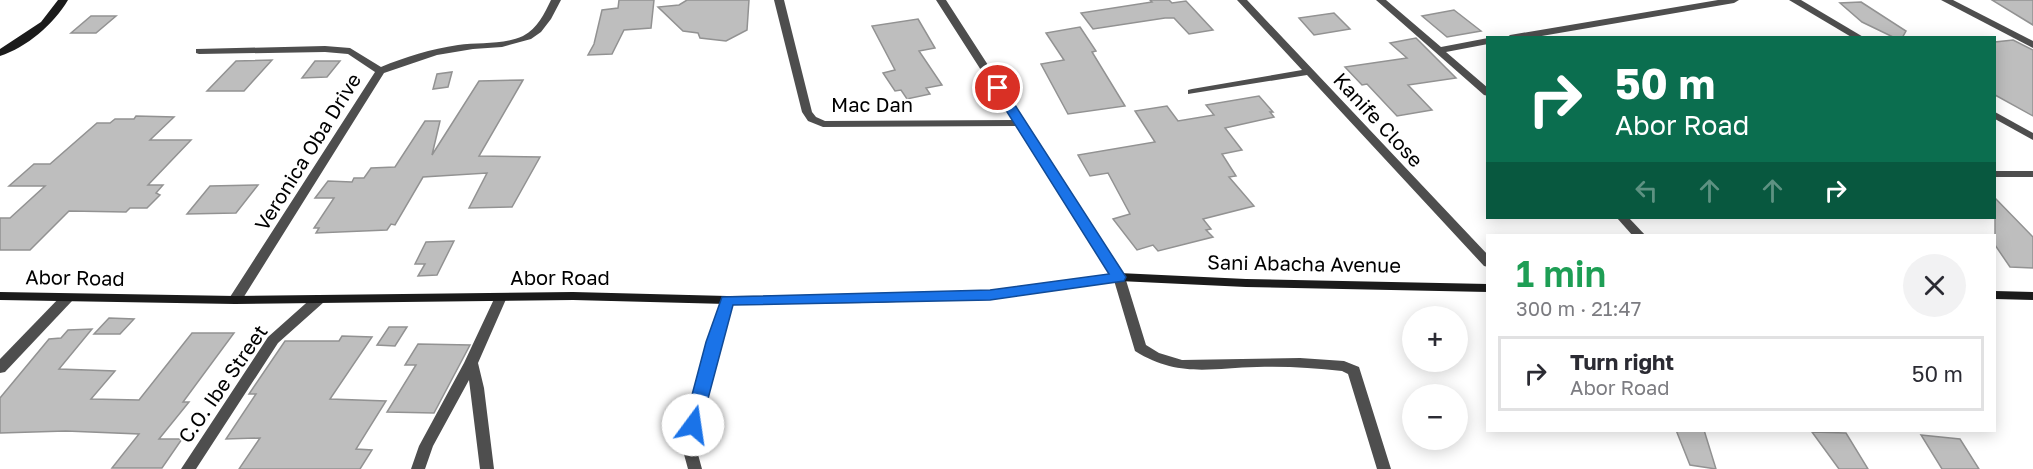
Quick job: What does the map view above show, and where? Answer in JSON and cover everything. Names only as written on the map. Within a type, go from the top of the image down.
[{"type":"street","points":[[0,53],[18,44],[56,16],[63,0]]},
{"type":"street","name":"Veronica Oba Drive","points":[[235,300],[380,71],[411,58],[449,50],[511,44],[534,34],[548,20],[556,0]]},
{"type":"street","name":"Mac Dan","points":[[780,0],[807,112],[812,119],[823,124],[1021,123]]},
{"type":"street","points":[[940,0],[1119,277],[1140,348],[1166,363],[1192,366],[1256,362],[1344,366],[1354,371],[1384,469]]},
{"type":"street","name":"Kanife Close","points":[[1242,0],[1486,261]]},
{"type":"street","points":[[1381,0],[1486,91]]},
{"type":"street","points":[[1521,36],[1734,0]]},
{"type":"street","points":[[1794,0],[1857,36]]},
{"type":"street","points":[[1946,0],[2033,45]]},
{"type":"street","points":[[1559,29],[1568,36]]},
{"type":"street","points":[[1439,50],[1486,41]]},
{"type":"street","points":[[199,51],[325,49],[350,51],[380,71]]},
{"type":"street","points":[[1192,92],[1309,72]]},
{"type":"street","points":[[1996,116],[2033,137]]},
{"type":"street","points":[[1996,174],[2033,174]]},
{"type":"street","points":[[1624,219],[1638,234]]},
{"type":"street","name":"Abor Road","points":[[0,296],[235,300],[501,297],[727,300],[990,295],[1119,277]]},
{"type":"street","name":"Sani Abacha Avenue","points":[[1119,277],[1486,288]]},
{"type":"street","points":[[1996,295],[2033,296]]},
{"type":"street","points":[[418,469],[426,446],[471,363],[501,297]]},
{"type":"street","points":[[0,368],[67,298]]},
{"type":"street","name":"C.O. Ibe Street","points":[[188,469],[273,340],[319,299]]},
{"type":"street","points":[[695,469],[689,447],[693,425],[727,300]]},
{"type":"street","points":[[471,363],[478,383],[481,439],[487,469]]},
{"type":"building","points":[[619,0],[654,0],[651,28],[624,30],[612,54],[588,55],[594,44],[602,10],[618,8]]},
{"type":"building","points":[[687,0],[749,0],[747,30],[726,41],[700,38],[698,33],[683,31],[658,7],[679,5]]},
{"type":"building","points":[[1150,0],[1169,0],[1172,3],[1186,1],[1213,30],[1189,34],[1174,18],[1093,29],[1081,13],[1152,2]]},
{"type":"building","points":[[1992,0],[2033,0],[2033,25]]},
{"type":"building","points":[[1861,2],[1906,31],[1903,36],[1891,36],[1862,22],[1840,3]]},
{"type":"building","points":[[1454,10],[1481,31],[1447,37],[1422,16]]},
{"type":"building","points":[[1334,13],[1350,29],[1314,35],[1299,18]]},
{"type":"building","points":[[91,16],[116,16],[96,33],[71,33]]},
{"type":"building","points":[[918,19],[935,48],[919,51],[942,85],[926,88],[930,94],[907,99],[901,90],[895,91],[883,73],[895,70],[872,26]]},
{"type":"building","points":[[1080,27],[1096,51],[1092,52],[1125,106],[1068,114],[1041,64],[1064,60],[1046,33]]},
{"type":"building","points":[[1416,38],[1456,78],[1408,85],[1432,110],[1397,116],[1367,84],[1362,85],[1345,67],[1407,58],[1390,43]]},
{"type":"building","points":[[2013,40],[2033,50],[2033,116],[1996,96],[1996,42]]},
{"type":"building","points":[[272,60],[244,91],[207,91],[236,61]]},
{"type":"building","points":[[315,61],[340,61],[327,77],[302,78]]},
{"type":"building","points":[[452,72],[448,87],[433,89],[437,74]]},
{"type":"building","points":[[523,80],[479,156],[540,157],[512,207],[469,208],[487,173],[423,177],[395,225],[391,224],[387,230],[316,233],[319,228],[314,228],[334,198],[315,198],[328,181],[352,182],[354,178],[364,178],[371,168],[395,167],[425,121],[440,121],[432,155],[479,81]]},
{"type":"building","points":[[1259,96],[1273,112],[1270,112],[1274,117],[1225,128],[1242,150],[1222,154],[1236,176],[1229,177],[1254,206],[1203,219],[1211,229],[1206,230],[1213,237],[1158,251],[1153,245],[1137,250],[1113,219],[1130,214],[1108,173],[1090,176],[1078,155],[1155,142],[1135,111],[1167,106],[1178,121],[1214,115],[1206,105]]},
{"type":"building","points":[[136,116],[174,117],[150,140],[191,140],[148,185],[163,185],[156,193],[160,195],[147,208],[130,208],[126,212],[69,211],[30,250],[0,250],[0,218],[10,218],[45,186],[9,186],[34,164],[50,164],[97,123],[110,123],[115,119],[134,119]]},
{"type":"building","points":[[258,185],[236,213],[187,214],[210,186]]},
{"type":"building","points":[[1996,199],[2033,237],[2033,268],[2010,267],[1996,246]]},
{"type":"building","points":[[454,241],[437,275],[418,276],[425,264],[415,264],[426,242]]},
{"type":"building","points":[[109,318],[134,319],[120,334],[94,334]]},
{"type":"building","points":[[389,327],[407,327],[395,346],[377,345]]},
{"type":"building","points":[[92,329],[59,369],[115,371],[91,399],[139,400],[192,333],[234,333],[183,402],[189,402],[159,439],[182,439],[162,468],[112,468],[139,434],[66,431],[0,433],[0,398],[49,339],[61,338],[68,330]]},
{"type":"building","points":[[342,336],[372,337],[330,399],[386,401],[356,449],[372,450],[360,469],[239,469],[260,438],[226,439],[256,394],[249,394],[285,341],[339,341]]},
{"type":"building","points":[[418,344],[470,345],[434,413],[387,412],[416,365],[405,365]]},
{"type":"building","points":[[1677,432],[1705,432],[1716,469],[1690,465]]},
{"type":"building","points":[[1812,432],[1846,433],[1868,469],[1839,469]]},
{"type":"building","points":[[1921,435],[1960,439],[1979,469],[1942,469]]},
{"type":"route","points":[[693,425],[727,300],[990,295],[1070,286],[1119,277],[998,88]]}]
